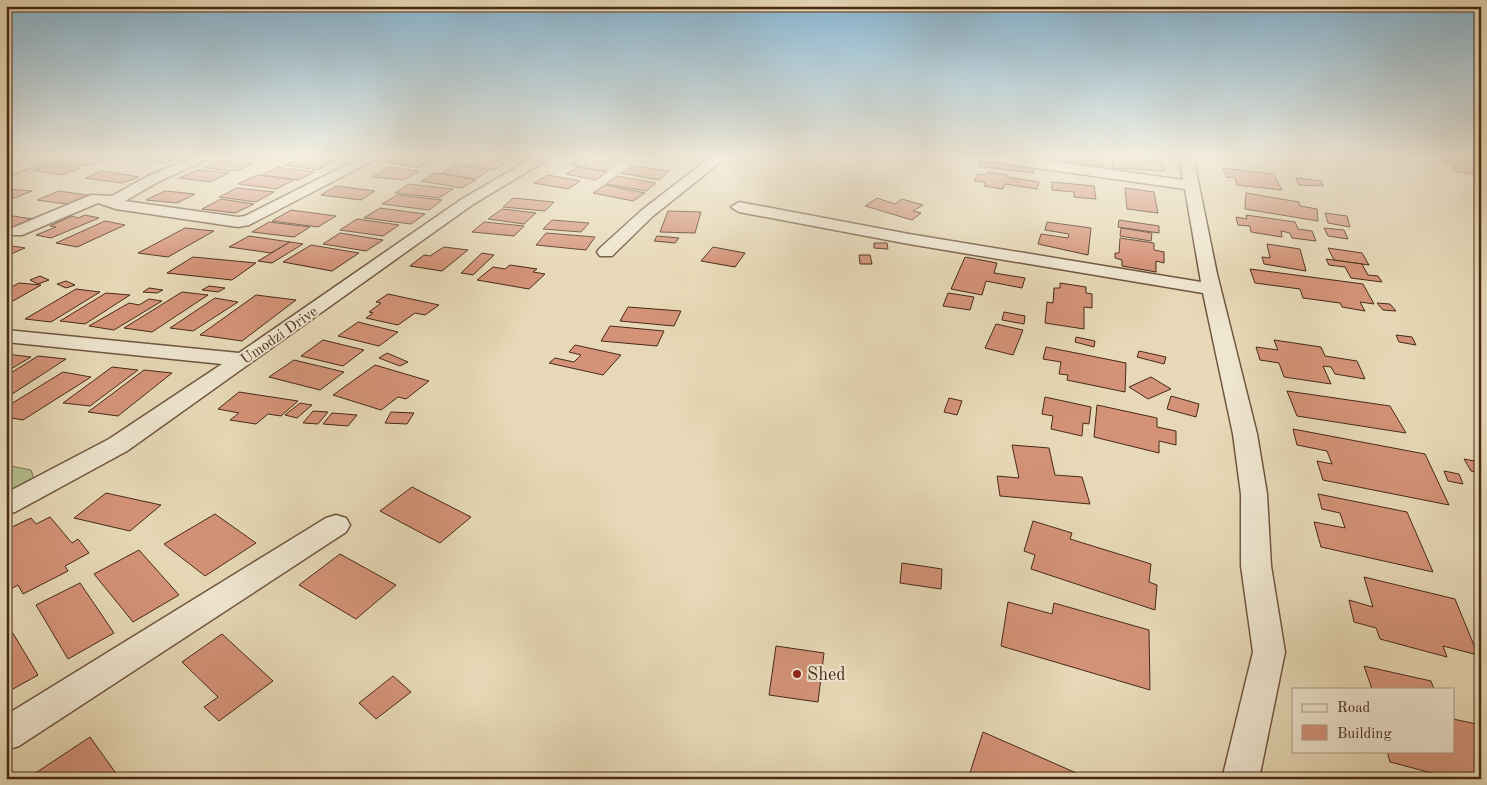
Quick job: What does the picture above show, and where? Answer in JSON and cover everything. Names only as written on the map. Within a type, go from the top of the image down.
[{"type":"street","points":[[114,201],[129,193]]},
{"type":"street","points":[[16,232],[96,198],[114,201],[116,204],[238,222],[249,220],[303,193]]},
{"type":"street","name":"Umodzi Drive","points":[[6,506],[118,445],[483,193]]},
{"type":"street","points":[[606,252],[634,222],[670,193]]},
{"type":"street","points":[[1192,193],[1211,289],[1245,434],[1254,494],[1256,566],[1269,652],[1240,779]]},
{"type":"street","points":[[739,207],[909,239],[1211,289]]},
{"type":"street","points":[[6,336],[243,360]]},
{"type":"street","points":[[6,734],[336,525]]},
{"type":"green space","points":[[6,465],[31,470],[35,482],[6,499]]},
{"type":"building","points":[[6,193],[28,193],[12,199],[6,199]]},
{"type":"building","points":[[55,193],[94,196],[72,205],[37,200]]},
{"type":"building","points":[[162,193],[195,194],[177,203],[146,200]]},
{"type":"building","points":[[228,193],[273,193],[256,202],[219,197]]},
{"type":"building","points":[[325,193],[372,193],[361,200],[321,195]]},
{"type":"building","points":[[396,193],[447,193],[439,198]]},
{"type":"building","points":[[593,193],[643,193],[645,193],[633,201]]},
{"type":"building","points":[[1074,193],[1095,193],[1096,199],[1074,197]]},
{"type":"building","points":[[1125,193],[1154,193],[1158,213],[1127,209]]},
{"type":"building","points":[[1246,193],[1299,202],[1300,206],[1317,209],[1318,221],[1245,209]]},
{"type":"building","points":[[397,195],[442,200],[429,210],[382,204]]},
{"type":"building","points":[[513,198],[554,202],[545,211],[503,207]]},
{"type":"building","points":[[877,198],[895,204],[902,199],[923,205],[913,211],[921,213],[912,220],[865,206]]},
{"type":"building","points":[[221,199],[254,204],[235,213],[202,209]]},
{"type":"building","points":[[380,208],[425,214],[411,224],[364,218]]},
{"type":"building","points":[[502,209],[536,213],[524,224],[488,219]]},
{"type":"building","points":[[291,210],[336,216],[318,227],[272,221]]},
{"type":"building","points":[[668,211],[701,212],[695,233],[660,232]]},
{"type":"building","points":[[1325,213],[1347,216],[1350,227],[1328,223]]},
{"type":"building","points":[[6,215],[33,219],[6,229]]},
{"type":"building","points":[[85,215],[99,218],[51,238],[36,235],[56,227],[50,226],[72,216],[78,218]]},
{"type":"building","points":[[1246,215],[1295,222],[1298,229],[1312,231],[1316,241],[1292,238],[1290,233],[1281,231],[1282,237],[1251,232],[1250,226],[1238,225],[1236,217],[1247,219]]},
{"type":"building","points":[[357,219],[399,225],[383,236],[340,230]]},
{"type":"building","points":[[552,220],[589,223],[581,232],[543,229]]},
{"type":"building","points":[[1119,220],[1159,226],[1159,233],[1118,227]]},
{"type":"building","points":[[105,221],[125,225],[77,247],[56,243]]},
{"type":"building","points":[[269,222],[310,227],[294,237],[252,232]]},
{"type":"building","points":[[484,222],[524,226],[514,236],[472,232]]},
{"type":"building","points":[[1047,222],[1091,228],[1088,255],[1038,244],[1041,234],[1068,238],[1069,234],[1045,230]]},
{"type":"building","points":[[185,228],[214,231],[168,257],[138,253]]},
{"type":"building","points":[[1121,228],[1152,233],[1151,241],[1120,236]]},
{"type":"building","points":[[1324,228],[1344,230],[1348,239],[1328,236]]},
{"type":"building","points":[[340,233],[383,240],[366,251],[323,244]]},
{"type":"building","points":[[546,233],[595,237],[586,250],[536,245]]},
{"type":"building","points":[[249,236],[290,242],[271,253],[229,247]]},
{"type":"building","points":[[657,236],[679,238],[675,243],[654,241]]},
{"type":"building","points":[[1120,238],[1154,243],[1154,250],[1164,252],[1164,263],[1156,261],[1156,272],[1122,266],[1122,260],[1115,258],[1115,253],[1119,253]]},
{"type":"building","points":[[290,242],[303,244],[272,263],[258,261]]},
{"type":"building","points":[[874,243],[887,243],[888,249],[874,248]]},
{"type":"building","points":[[1267,244],[1300,249],[1306,271],[1264,264],[1262,257],[1270,258]]},
{"type":"building","points":[[6,245],[25,248],[6,256]]},
{"type":"building","points":[[311,245],[359,253],[332,271],[283,262]]},
{"type":"building","points":[[444,247],[468,250],[442,271],[410,266],[424,255],[430,256]]},
{"type":"building","points":[[713,247],[745,253],[735,267],[701,261]]},
{"type":"building","points":[[1328,248],[1362,253],[1369,265],[1334,260]]},
{"type":"building","points":[[482,253],[494,255],[473,275],[461,273]]},
{"type":"building","points":[[859,255],[870,255],[872,264],[860,264]]},
{"type":"building","points":[[193,257],[256,263],[232,280],[167,273]]},
{"type":"building","points":[[965,257],[997,263],[994,273],[1025,278],[1022,288],[986,281],[982,295],[951,289]]},
{"type":"building","points":[[1326,259],[1362,264],[1368,275],[1378,276],[1382,282],[1351,278],[1345,267],[1329,265]]},
{"type":"building","points":[[510,265],[537,269],[533,272],[545,274],[529,289],[477,280],[493,267],[505,269]]},
{"type":"building","points":[[1250,269],[1363,284],[1374,304],[1360,302],[1365,311],[1342,307],[1340,303],[1303,298],[1300,289],[1255,283]]},
{"type":"building","points":[[40,276],[49,280],[38,284],[30,280]]},
{"type":"building","points":[[66,281],[75,285],[66,288],[57,284]]},
{"type":"building","points":[[19,283],[41,285],[6,305],[6,290]]},
{"type":"building","points":[[1060,283],[1086,287],[1086,293],[1092,294],[1092,308],[1084,307],[1084,329],[1045,323],[1047,302],[1053,303],[1054,288],[1060,288]]},
{"type":"building","points":[[209,286],[225,288],[218,292],[202,290]]},
{"type":"building","points":[[149,288],[163,290],[157,293],[143,292]]},
{"type":"building","points":[[76,289],[100,292],[51,322],[25,319]]},
{"type":"building","points":[[182,292],[208,295],[152,332],[124,328]]},
{"type":"building","points":[[106,293],[130,295],[85,324],[60,321]]},
{"type":"building","points":[[948,293],[974,297],[970,310],[943,306]]},
{"type":"building","points":[[388,294],[439,305],[425,315],[415,313],[398,325],[366,318],[373,313],[369,312],[381,303],[376,302]]},
{"type":"building","points":[[256,295],[296,300],[242,341],[200,335]]},
{"type":"building","points":[[215,298],[238,302],[193,331],[170,328]]},
{"type":"building","points":[[149,299],[162,301],[114,330],[89,326],[129,303],[139,305]]},
{"type":"building","points":[[1377,303],[1390,304],[1396,311],[1383,310]]},
{"type":"building","points":[[628,307],[681,311],[674,326],[620,321]]},
{"type":"building","points":[[1004,312],[1025,316],[1024,324],[1002,320]]},
{"type":"building","points":[[358,322],[398,332],[379,346],[338,336]]},
{"type":"building","points":[[996,324],[1023,330],[1013,355],[985,348]]},
{"type":"building","points":[[610,326],[664,331],[657,346],[601,341]]},
{"type":"building","points":[[1396,335],[1412,337],[1416,345],[1399,342]]},
{"type":"building","points":[[1076,337],[1095,341],[1094,347],[1075,342]]},
{"type":"building","points":[[323,340],[364,350],[343,366],[301,356]]},
{"type":"building","points":[[1274,340],[1321,347],[1325,356],[1357,361],[1365,379],[1335,374],[1331,367],[1323,366],[1331,384],[1284,377],[1279,363],[1260,360],[1256,347],[1278,350]]},
{"type":"building","points":[[575,345],[621,355],[603,375],[549,363],[555,358],[574,362],[581,355],[569,352]]},
{"type":"building","points":[[1046,347],[1126,363],[1125,392],[1067,380],[1068,375],[1059,374],[1061,362],[1043,359]]},
{"type":"building","points":[[1139,351],[1166,357],[1164,364],[1137,357]]},
{"type":"building","points":[[387,353],[408,362],[400,366],[379,358]]},
{"type":"building","points":[[6,354],[31,357],[6,372]]},
{"type":"building","points":[[38,356],[66,359],[6,398],[6,376]]},
{"type":"building","points":[[294,360],[344,372],[320,390],[269,377]]},
{"type":"building","points":[[375,365],[429,381],[406,399],[398,397],[381,410],[333,395]]},
{"type":"building","points":[[112,367],[138,370],[90,406],[63,403]]},
{"type":"building","points":[[144,370],[172,373],[118,416],[88,412]]},
{"type":"building","points":[[63,372],[91,377],[23,420],[6,417],[6,407]]},
{"type":"building","points":[[1151,377],[1171,389],[1148,399],[1129,387]]},
{"type":"building","points":[[1287,391],[1390,406],[1406,433],[1297,416]]},
{"type":"building","points":[[239,392],[298,401],[281,416],[268,414],[256,424],[230,420],[239,413],[218,409]]},
{"type":"building","points":[[1171,396],[1199,404],[1196,417],[1167,409]]},
{"type":"building","points":[[1045,397],[1091,407],[1089,424],[1083,423],[1082,436],[1051,429],[1053,416],[1042,414]]},
{"type":"building","points":[[949,398],[962,401],[957,415],[944,412]]},
{"type":"building","points":[[300,403],[312,405],[297,418],[285,415]]},
{"type":"building","points":[[1097,405],[1157,418],[1157,427],[1176,431],[1176,445],[1159,441],[1159,453],[1094,437]]},
{"type":"building","points":[[313,411],[328,412],[318,424],[303,423]]},
{"type":"building","points":[[391,412],[414,413],[407,424],[385,423]]},
{"type":"building","points":[[332,413],[357,415],[348,426],[323,424]]},
{"type":"building","points":[[1293,429],[1425,454],[1449,505],[1323,480],[1317,461],[1332,464],[1327,451],[1297,445]]},
{"type":"building","points":[[1012,445],[1049,448],[1055,475],[1082,477],[1090,504],[1000,496],[997,476],[1019,478]]},
{"type":"building","points":[[1464,459],[1480,462],[1481,473],[1471,471]]},
{"type":"building","points":[[1444,471],[1459,474],[1463,484],[1448,481]]},
{"type":"building","points":[[412,487],[471,517],[440,543],[380,511]]},
{"type":"building","points":[[106,493],[161,505],[130,531],[74,518]]},
{"type":"building","points":[[1318,494],[1407,512],[1433,572],[1321,547],[1314,522],[1345,528],[1340,513],[1322,509]]},
{"type":"building","points":[[215,514],[256,543],[205,576],[164,544]]},
{"type":"building","points":[[50,517],[72,543],[78,539],[89,553],[65,566],[68,571],[23,594],[18,585],[7,591],[6,545],[9,544],[6,540],[6,530],[31,518],[36,524]]},
{"type":"building","points":[[1033,521],[1072,533],[1070,539],[1151,564],[1149,582],[1157,585],[1155,610],[1031,569],[1035,555],[1024,551]]},
{"type":"building","points":[[139,550],[179,595],[133,622],[94,574]]},
{"type":"building","points":[[340,554],[396,585],[356,619],[299,585]]},
{"type":"building","points":[[902,563],[942,569],[941,589],[900,583]]},
{"type":"building","points":[[1364,577],[1455,599],[1478,655],[1443,646],[1447,657],[1380,639],[1376,628],[1354,622],[1349,600],[1373,607]]},
{"type":"building","points":[[80,583],[114,633],[68,659],[36,605]]},
{"type":"building","points":[[1008,602],[1052,614],[1054,603],[1149,630],[1150,690],[1001,646]]},
{"type":"building","points":[[8,625],[38,675],[6,693],[6,626]]},
{"type":"building","points":[[222,634],[273,681],[219,721],[204,707],[218,697],[182,662]]},
{"type":"building","name":"Shed","points":[[776,646],[824,653],[818,702],[769,695]]},
{"type":"building","points":[[1364,666],[1431,681],[1434,688],[1372,688]]},
{"type":"building","points":[[393,676],[411,692],[376,719],[359,703]]},
{"type":"building","points":[[1454,719],[1481,725],[1481,779],[1455,779],[1390,762],[1387,752],[1454,752]]},
{"type":"building","points":[[983,732],[1090,779],[968,779]]},
{"type":"building","points":[[90,737],[120,779],[33,779],[31,776]]},
{"type":"place","name":"Shed","points":[[797,674]]}]
